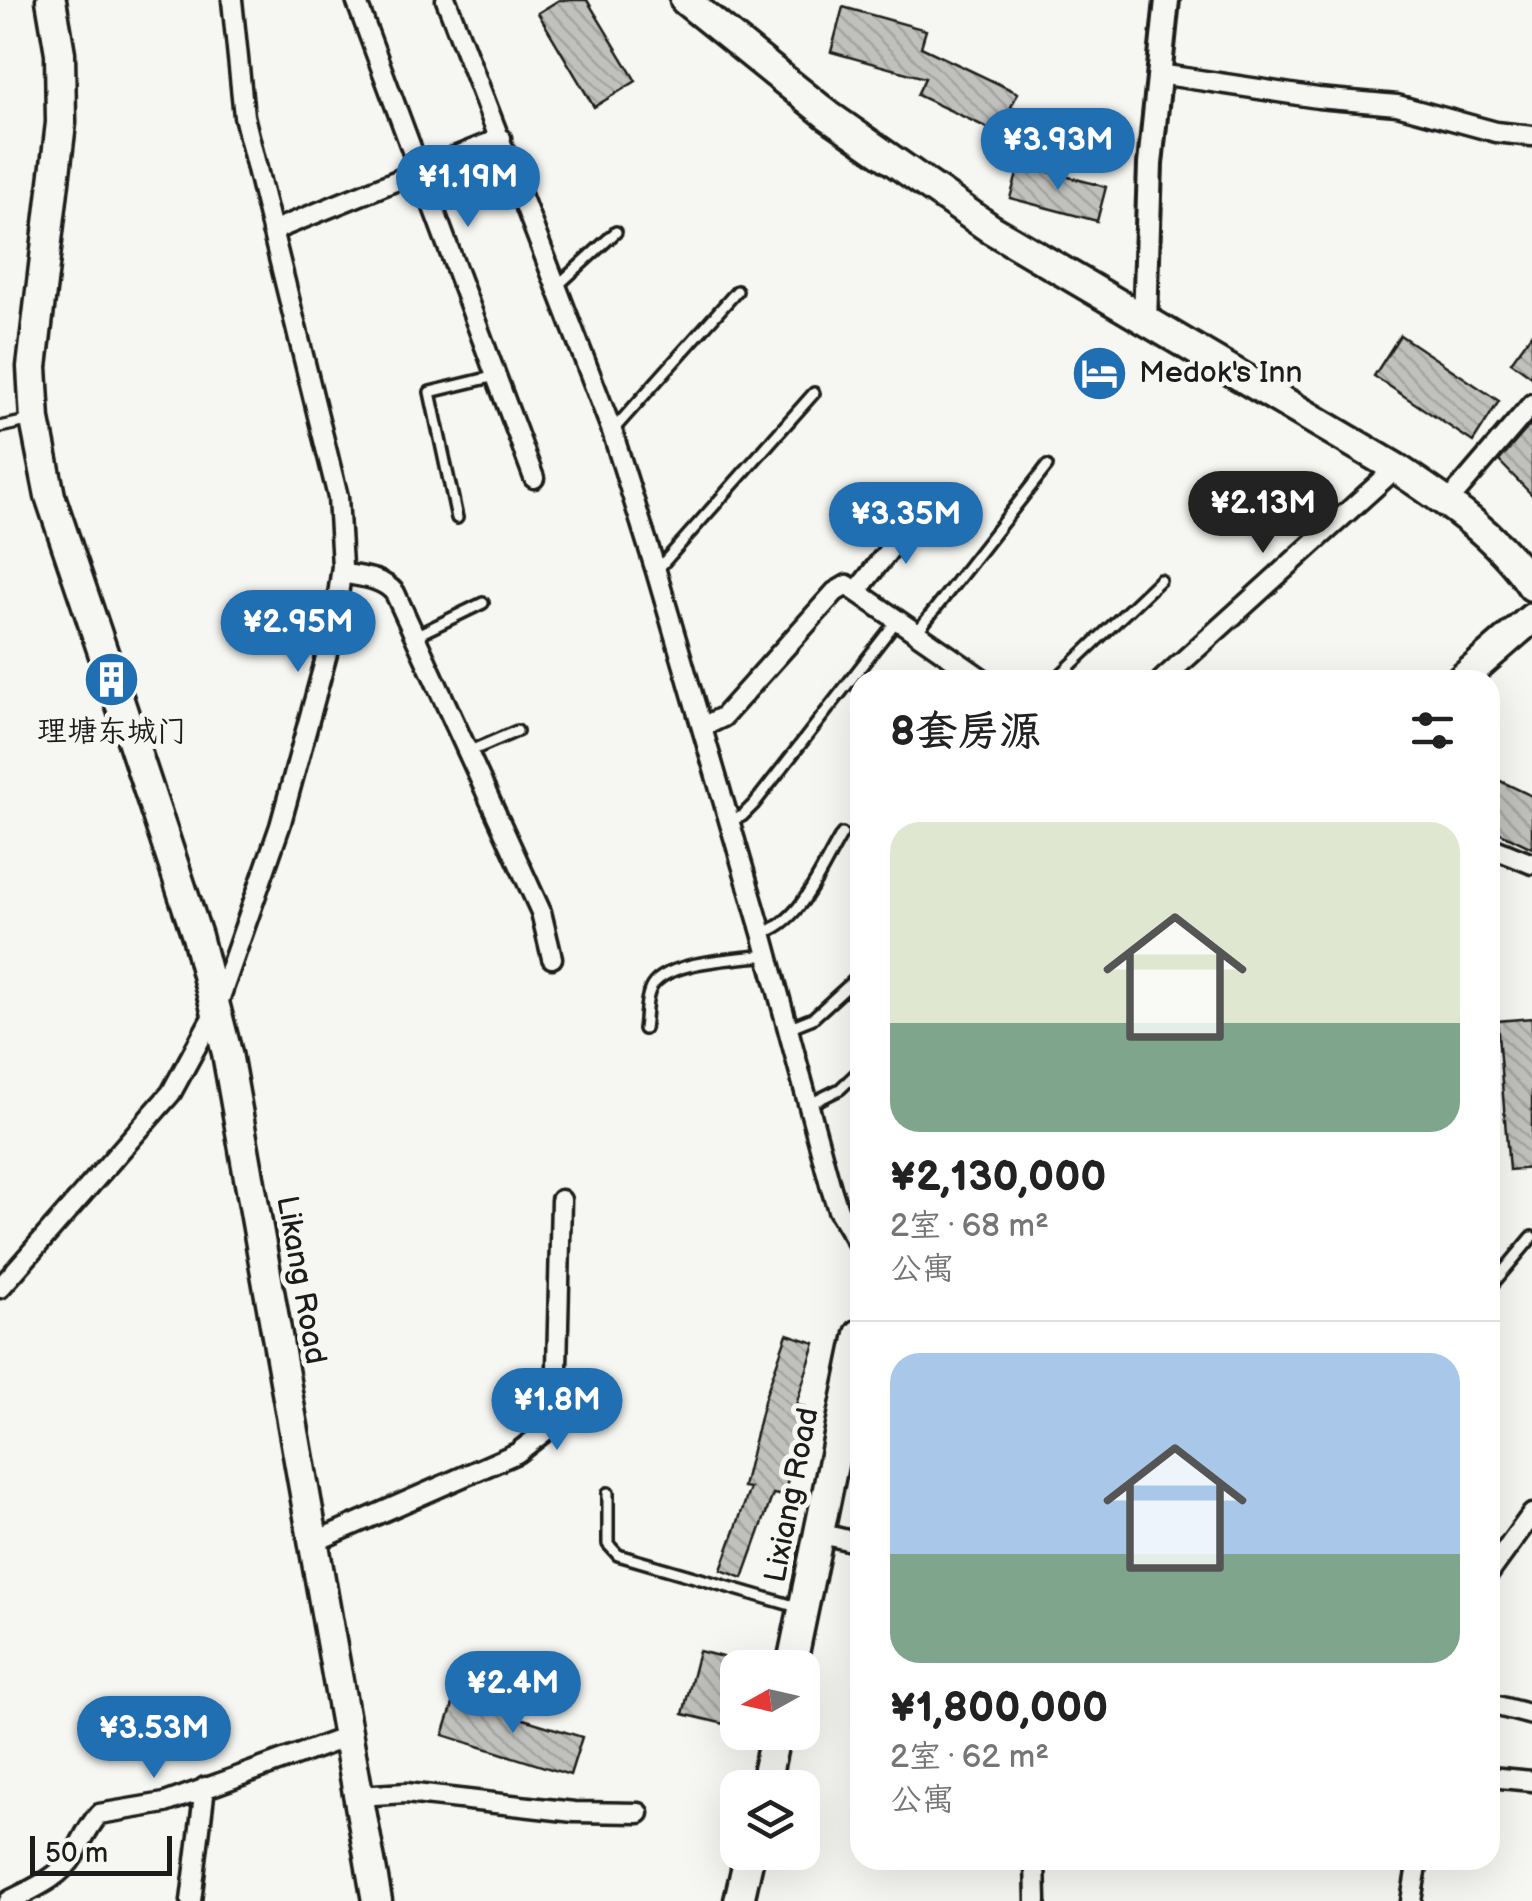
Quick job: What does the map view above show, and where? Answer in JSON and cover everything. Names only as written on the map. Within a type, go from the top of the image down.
[{"type":"main road","name":"Likang Road","points":[[51,0],[61,68],[61,123],[32,368],[34,420],[50,496],[197,936],[236,1096],[376,1901]]},
{"type":"main road","points":[[686,0],[872,148],[990,229],[1448,502],[1498,546],[1532,586]]},
{"type":"main road","points":[[1472,670],[1532,618]]},
{"type":"main road","name":"Lixiang Road","points":[[794,1650],[850,1381]]},
{"type":"main road","points":[[739,1901],[746,1870]]},
{"type":"street","points":[[0,1288],[171,1093],[215,1012],[270,858],[333,632],[341,573],[338,497],[244,116],[232,0]]},
{"type":"street","points":[[356,0],[534,478]]},
{"type":"street","points":[[446,0],[612,431],[762,933],[838,1210],[850,1230]]},
{"type":"street","points":[[1145,322],[1150,164],[1166,0]]},
{"type":"street","points":[[1159,74],[1318,98],[1397,105],[1496,132],[1532,136]]},
{"type":"street","points":[[272,231],[500,138]]},
{"type":"street","points":[[1448,502],[1532,404]]},
{"type":"street","points":[[1173,670],[1396,468]]},
{"type":"street","points":[[858,590],[918,514]]},
{"type":"street","points":[[341,573],[376,579],[396,593],[541,912],[552,958]]},
{"type":"street","points":[[702,727],[723,717],[839,588],[847,584],[970,670]]},
{"type":"street","points":[[1500,851],[1532,864]]},
{"type":"street","points":[[314,1542],[517,1453],[548,1429],[556,1409],[562,1200]]},
{"type":"street","points":[[1500,1558],[1532,1514]]},
{"type":"street","points":[[818,1533],[850,1541]]},
{"type":"street","points":[[1500,1707],[1532,1715]]},
{"type":"street","points":[[9,1901],[54,1876],[74,1856],[84,1832],[99,1814],[166,1803],[347,1737]]},
{"type":"street","points":[[1500,1778],[1532,1781]]},
{"type":"street","points":[[190,1901],[206,1788]]},
{"type":"street","points":[[358,1796],[406,1793],[574,1812],[639,1813]]},
{"type":"street","points":[[1036,1870],[1036,1901]]},
{"type":"street","points":[[1412,1901],[1417,1870]]},
{"type":"lane","points":[[556,287],[616,232]]},
{"type":"lane","points":[[612,431],[738,292]]},
{"type":"lane","points":[[458,518],[430,392],[496,376]]},
{"type":"lane","points":[[656,571],[814,393]]},
{"type":"lane","points":[[0,427],[34,420]]},
{"type":"lane","points":[[918,632],[1047,466]]},
{"type":"lane","points":[[1066,670],[1160,580]]},
{"type":"lane","points":[[415,636],[483,603]]},
{"type":"lane","points":[[858,670],[898,619]]},
{"type":"lane","points":[[729,821],[742,816],[754,804],[850,681]]},
{"type":"lane","points":[[468,752],[517,731]]},
{"type":"lane","points":[[762,933],[790,918],[842,834]]},
{"type":"lane","points":[[644,1029],[650,989],[666,973],[768,955]]},
{"type":"lane","points":[[788,1028],[814,1018],[850,985]]},
{"type":"lane","points":[[808,1105],[850,1080]]},
{"type":"lane","points":[[1500,1274],[1532,1237]]},
{"type":"lane","points":[[608,1493],[608,1544],[618,1555],[803,1609]]},
{"type":"building","points":[[559,0],[587,0],[636,81],[594,107],[538,13]]},
{"type":"building","points":[[843,7],[926,30],[921,47],[1018,93],[1011,107],[1023,113],[1011,139],[917,95],[925,78],[831,52]]},
{"type":"building","points":[[1020,164],[1106,187],[1097,221],[1010,198]]},
{"type":"building","points":[[1532,333],[1532,377],[1511,362]]},
{"type":"building","points":[[1400,335],[1499,401],[1473,442],[1374,376]]},
{"type":"building","points":[[1532,423],[1532,495],[1499,461]]},
{"type":"building","points":[[1500,781],[1532,796],[1532,848],[1500,833]]},
{"type":"building","points":[[1532,1018],[1532,1168],[1509,1170],[1500,1021]]},
{"type":"building","points":[[787,1334],[815,1343],[796,1405],[805,1407],[784,1496],[773,1494],[743,1578],[721,1570],[750,1488],[743,1487],[765,1397]]},
{"type":"building","points":[[699,1651],[720,1656],[720,1723],[683,1714]]},
{"type":"building","points":[[455,1698],[582,1737],[570,1775],[443,1735]]},
{"type":"place","name":"Medok's Inn","points":[[1100,373]]},
{"type":"place","name":"理塘东城门","points":[[112,679]]}]
